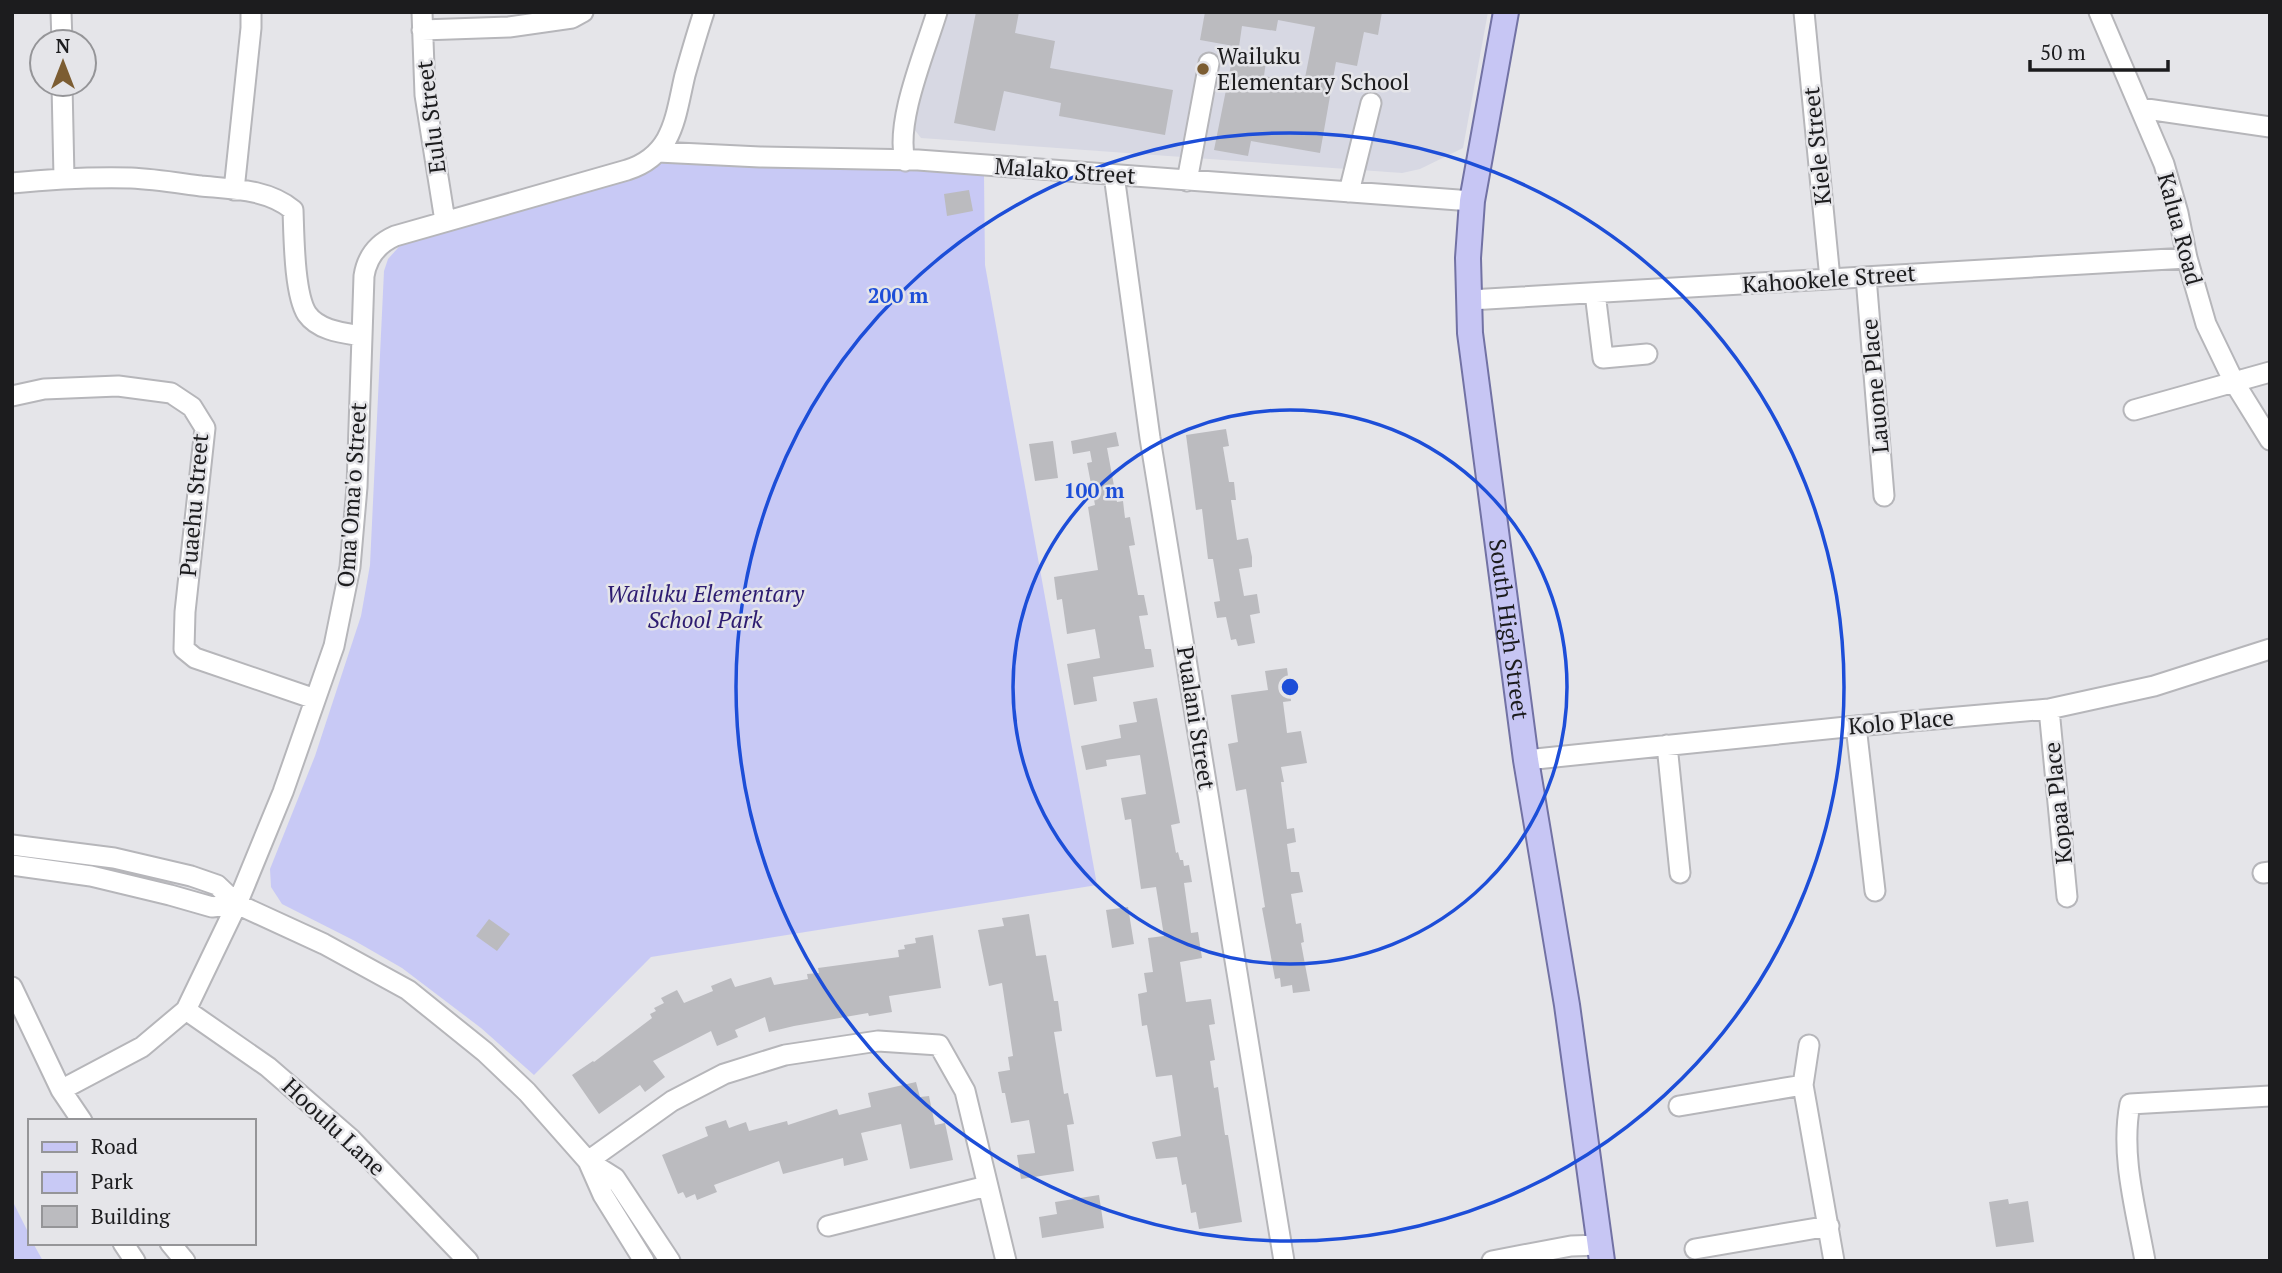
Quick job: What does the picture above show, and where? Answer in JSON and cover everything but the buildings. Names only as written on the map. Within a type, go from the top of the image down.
[{"type":"main road","name":"South High Street","points":[[1506,12],[1472,201],[1468,258],[1470,333],[1526,760],[1567,1005],[1601,1253]]},
{"type":"street","points":[[234,190],[251,12]]},
{"type":"street","points":[[422,21],[509,27],[572,18],[583,12]]},
{"type":"street","points":[[445,221],[627,170],[658,152],[675,122],[689,60],[704,12]]},
{"type":"street","points":[[905,161],[902,143],[907,108],[937,12]]},
{"type":"street","name":"Kiele Street","points":[[1804,12],[1830,279]]},
{"type":"street","name":"Kalua Road","points":[[2099,12],[2164,164],[2206,324],[2234,382],[2270,440]]},
{"type":"street","name":"Eulu Street","points":[[422,21],[425,95],[445,221]]},
{"type":"street","points":[[1187,181],[1209,63]]},
{"type":"street","points":[[62,98],[64,178]]},
{"type":"street","points":[[1349,192],[1371,103]]},
{"type":"street","points":[[2140,108],[2270,127]]},
{"type":"street","name":"Malako Street","points":[[658,152],[944,162],[1472,201]]},
{"type":"street","name":"Pualani Street","points":[[1114,174],[1150,438],[1284,1261]]},
{"type":"street","points":[[12,183],[64,178],[133,178],[270,196],[293,210],[299,289],[308,315],[322,326],[340,333],[362,336]]},
{"type":"street","name":"Oma'Oma'o Street","points":[[186,1010],[237,904],[283,792],[334,646],[350,567],[357,487],[364,276],[370,256],[385,241],[445,221]]},
{"type":"street","name":"Kahookele Street","points":[[1470,300],[2187,258]]},
{"type":"street","name":"Lauone Place","points":[[1866,277],[1884,496]]},
{"type":"street","points":[[1595,293],[1604,358],[1647,354]]},
{"type":"street","points":[[2134,410],[2270,372]]},
{"type":"street","name":"Puaehu Street","points":[[12,396],[44,389],[118,386],[171,393],[192,407],[205,428],[185,612],[184,649],[195,658],[315,699]]},
{"type":"street","name":"Kolo Place","points":[[1526,760],[2049,709],[2154,686],[2270,649]]},
{"type":"street","name":"Kopaa Place","points":[[2049,709],[2067,897]]},
{"type":"street","points":[[1857,726],[1875,891]]},
{"type":"street","points":[[1667,745],[1680,873]]},
{"type":"street","points":[[12,845],[114,858],[191,876],[217,885],[237,904],[324,944],[408,989],[511,1076],[588,1161],[615,1178],[670,1261]]},
{"type":"street","points":[[12,865],[92,876],[212,907],[237,904]]},
{"type":"street","points":[[12,987],[61,1090],[81,1119]]},
{"type":"street","points":[[61,1090],[142,1047],[186,1010]]},
{"type":"street","name":"Hooulu Lane","points":[[186,1010],[268,1067],[351,1139],[468,1261]]},
{"type":"street","points":[[588,1161],[672,1101],[724,1073],[785,1055],[878,1041],[939,1045],[965,1091],[1006,1261]]},
{"type":"street","points":[[1809,1045],[1803,1085],[1834,1261]]},
{"type":"street","points":[[1679,1106],[1803,1085]]},
{"type":"street","points":[[2145,1261],[2126,1146],[2130,1104],[2270,1096]]},
{"type":"street","points":[[588,1161],[603,1195],[644,1261]]},
{"type":"street","points":[[828,1226],[987,1186]]},
{"type":"street","points":[[1695,1249],[1829,1226]]},
{"type":"street","points":[[124,1245],[135,1261]]},
{"type":"street","points":[[172,1245],[185,1261]]},
{"type":"street","points":[[1492,1261],[1571,1246],[1601,1253]]},
{"type":"shaded area","name":"Wailuku Elementary School","points":[[946,12],[1488,12],[1463,148],[1420,169],[1402,173],[921,138],[911,125]]},
{"type":"green space","name":"Wailuku Elementary School Park","points":[[667,154],[984,175],[985,265],[1097,885],[651,957],[534,1075],[481,1028],[402,968],[282,904],[271,887],[270,869],[315,756],[361,616],[370,565],[384,271],[388,259],[406,239]]},
{"type":"green space","points":[[12,1200],[28,1232],[28,1245],[34,1245],[43,1261],[12,1260]]},
{"type":"place","name":"Wailuku Elementary School","points":[[1203,69]]}]
